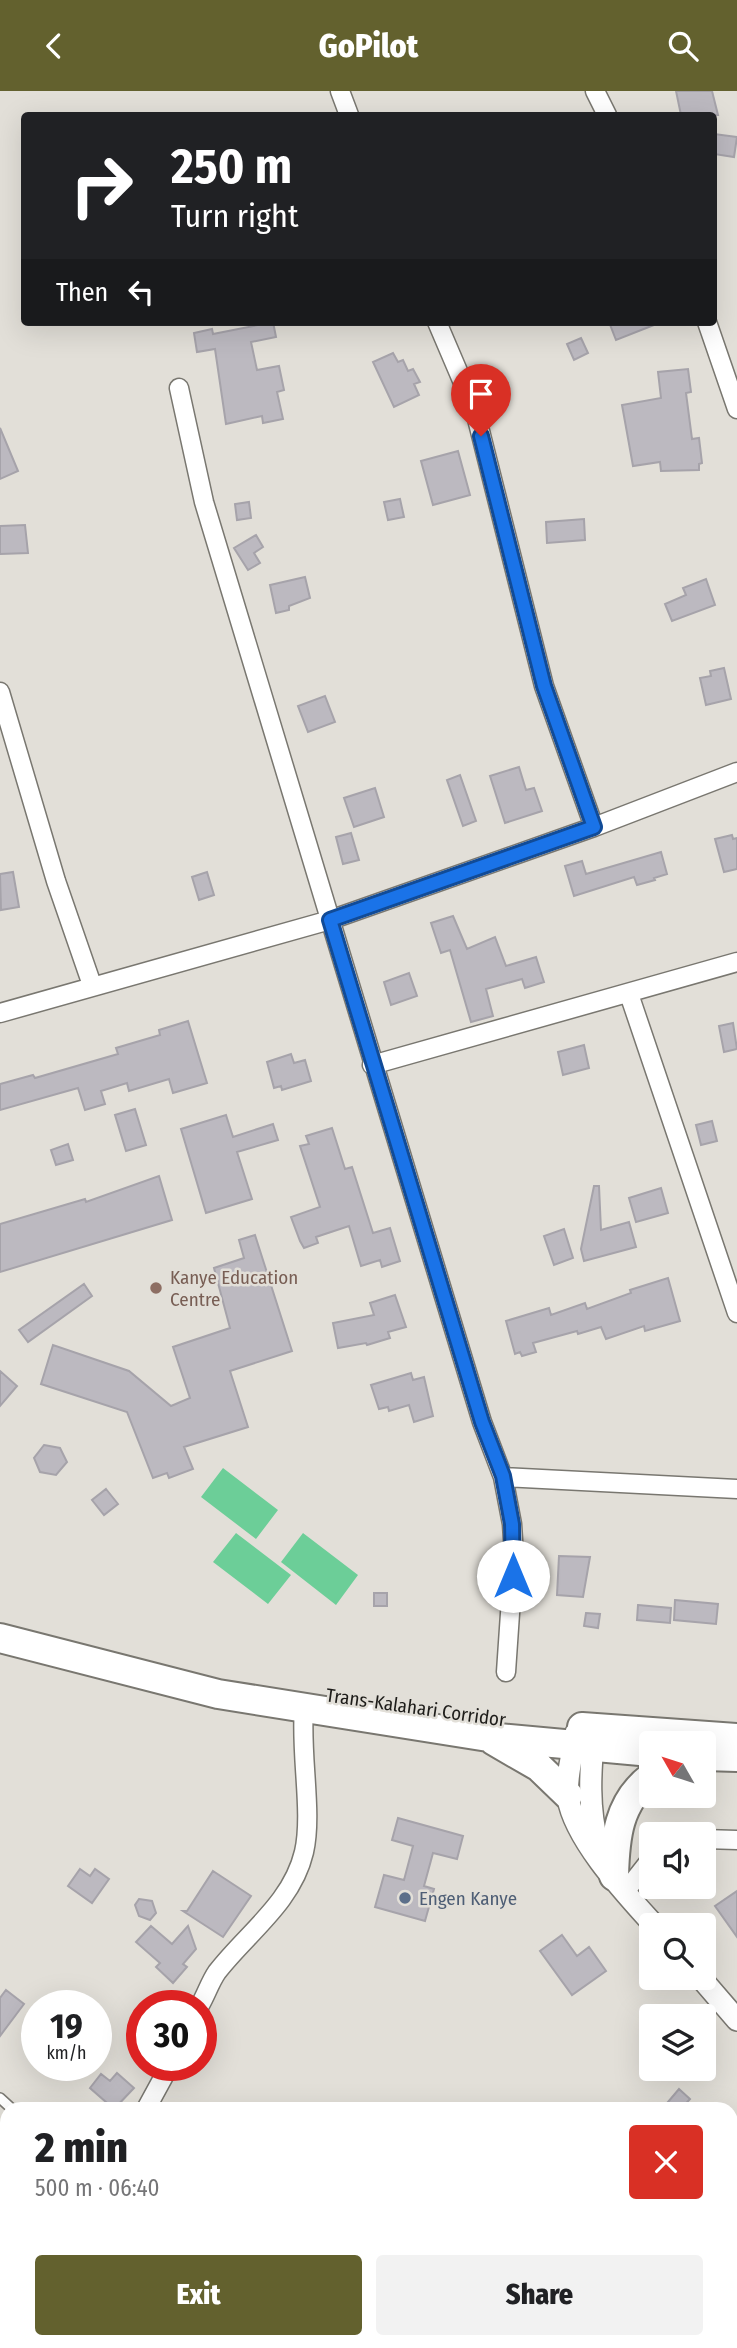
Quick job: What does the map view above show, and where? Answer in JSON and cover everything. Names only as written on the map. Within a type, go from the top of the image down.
[{"type":"highway","name":"Trans-Kalahari Corridor","points":[[0,1638],[157,1681],[304,1709],[488,1737],[737,1738]]},
{"type":"highway","name":"Trans-Kalahari Corridor","points":[[97,1663],[151,1666],[430,1710],[639,1749]]},
{"type":"highway","points":[[488,1737],[539,1767],[568,1795]]},
{"type":"highway","points":[[716,1756],[737,1757]]},
{"type":"highway","points":[[614,1876],[618,1826],[627,1801],[639,1789]]},
{"type":"street","points":[[340,91],[348,112]]},
{"type":"street","points":[[595,91],[606,112]]},
{"type":"street","points":[[440,326],[475,411],[544,686],[594,827]]},
{"type":"street","points":[[708,326],[737,409]]},
{"type":"street","points":[[179,388],[204,502],[372,1065],[482,1422],[503,1476],[514,1555],[506,1672]]},
{"type":"street","points":[[0,692],[57,881],[92,985]]},
{"type":"street","points":[[0,1013],[330,920],[594,827],[737,772]]},
{"type":"street","points":[[372,1065],[737,962]]},
{"type":"street","points":[[629,994],[737,1313]]},
{"type":"street","points":[[503,1476],[737,1489]]},
{"type":"street","points":[[208,1990],[216,1975],[255,1934],[298,1870],[306,1836],[304,1709]]},
{"type":"street","points":[[584,1737],[568,1795],[574,1817],[614,1876],[644,1913]]},
{"type":"street","points":[[584,1737],[593,1827],[614,1876]]},
{"type":"street","points":[[716,1839],[737,1840]]},
{"type":"street","points":[[614,1876],[639,1865]]},
{"type":"street","points":[[711,1990],[737,2019]]},
{"type":"street","points":[[150,2102],[161,2081]]},
{"type":"green space","points":[[223,1468],[278,1510],[256,1539],[201,1497]]},
{"type":"green space","points":[[236,1533],[291,1575],[268,1604],[213,1562]]},
{"type":"green space","points":[[303,1533],[358,1575],[336,1605],[281,1562]]},
{"type":"building","points":[[676,91],[712,91],[718,115],[717,112],[680,112]]},
{"type":"building","points":[[717,134],[737,137],[734,157],[717,154]]},
{"type":"building","points":[[253,326],[274,326],[276,337],[251,342],[257,370],[279,366],[284,390],[277,392],[283,419],[263,423],[262,416],[226,424],[215,349],[197,352],[194,333],[212,329],[213,334]]},
{"type":"building","points":[[611,326],[651,326],[616,340]]},
{"type":"building","points":[[581,338],[588,353],[574,360],[567,344]]},
{"type":"building","points":[[393,353],[398,362],[403,360],[408,371],[413,369],[420,382],[414,384],[419,395],[394,407],[373,362]]},
{"type":"building","points":[[688,369],[691,392],[686,393],[692,439],[699,438],[702,463],[699,464],[699,470],[661,471],[660,462],[633,466],[622,405],[661,398],[658,372]]},
{"type":"building","points":[[0,428],[18,471],[0,479]]},
{"type":"building","points":[[458,451],[470,495],[433,505],[421,461]]},
{"type":"building","points":[[400,499],[404,517],[388,520],[384,502]]},
{"type":"building","points":[[249,502],[251,518],[237,520],[235,504]]},
{"type":"building","points":[[584,519],[585,540],[547,543],[546,522]]},
{"type":"building","points":[[25,525],[28,553],[0,554],[0,526]]},
{"type":"building","points":[[256,535],[263,547],[254,553],[260,563],[248,570],[234,548]]},
{"type":"building","points":[[305,577],[310,598],[289,606],[289,610],[276,613],[270,585]]},
{"type":"building","points":[[706,579],[715,605],[672,621],[665,604],[686,595],[683,588]]},
{"type":"building","points":[[724,668],[731,699],[706,705],[700,678],[711,676],[710,671]]},
{"type":"building","points":[[325,696],[335,722],[308,732],[298,706]]},
{"type":"building","points":[[519,767],[526,790],[534,788],[542,811],[505,823],[490,776]]},
{"type":"building","points":[[460,775],[476,821],[463,826],[447,780]]},
{"type":"building","points":[[375,788],[384,817],[354,827],[344,798]]},
{"type":"building","points":[[351,833],[359,860],[343,864],[336,837]]},
{"type":"building","points":[[732,835],[733,839],[737,838],[737,869],[724,872],[715,839]]},
{"type":"building","points":[[661,852],[667,874],[637,885],[634,877],[574,896],[565,866],[582,861],[586,874]]},
{"type":"building","points":[[13,872],[19,907],[1,910],[0,874]]},
{"type":"building","points":[[207,872],[214,895],[199,900],[192,877]]},
{"type":"building","points":[[453,916],[467,949],[495,937],[506,966],[536,957],[544,982],[525,988],[522,979],[486,989],[493,1016],[471,1022],[450,950],[441,953],[431,923]]},
{"type":"building","points":[[409,973],[417,996],[391,1005],[384,982]]},
{"type":"building","points":[[188,1021],[207,1083],[173,1093],[169,1079],[129,1091],[127,1083],[101,1091],[105,1104],[85,1110],[78,1088],[0,1110],[0,1084],[33,1075],[35,1078],[118,1054],[116,1048],[160,1035],[159,1030]]},
{"type":"building","points":[[733,1023],[737,1049],[724,1052],[719,1026]]},
{"type":"building","points":[[584,1045],[589,1068],[563,1075],[558,1052]]},
{"type":"building","points":[[291,1054],[294,1063],[305,1060],[311,1081],[282,1090],[281,1086],[274,1088],[267,1062]]},
{"type":"building","points":[[135,1109],[146,1145],[126,1151],[115,1115]]},
{"type":"building","points":[[226,1115],[233,1137],[273,1124],[278,1140],[237,1152],[252,1199],[206,1213],[181,1129]]},
{"type":"building","points":[[712,1121],[717,1141],[701,1145],[696,1125]]},
{"type":"building","points":[[332,1128],[345,1169],[352,1167],[373,1233],[390,1228],[400,1261],[382,1267],[380,1260],[361,1266],[349,1226],[316,1237],[318,1243],[304,1248],[300,1241],[291,1217],[320,1207],[300,1146],[309,1144],[306,1136]]},
{"type":"building","points":[[68,1144],[73,1160],[56,1165],[51,1150]]},
{"type":"building","points":[[159,1176],[172,1220],[0,1272],[0,1224],[85,1199],[86,1202]]},
{"type":"building","points":[[594,1186],[599,1186],[601,1230],[629,1222],[636,1247],[584,1261],[581,1249]]},
{"type":"building","points":[[661,1188],[668,1213],[636,1222],[629,1198]]},
{"type":"building","points":[[564,1229],[573,1258],[554,1265],[544,1236]]},
{"type":"building","points":[[255,1235],[292,1351],[230,1371],[248,1427],[184,1447],[193,1469],[169,1478],[167,1473],[153,1478],[127,1412],[41,1384],[53,1345],[129,1371],[171,1406],[190,1398],[173,1347],[230,1328],[214,1268],[244,1258],[239,1240]]},
{"type":"building","points":[[668,1278],[680,1321],[645,1331],[644,1326],[606,1339],[601,1327],[578,1334],[577,1331],[533,1343],[536,1352],[522,1356],[520,1352],[515,1354],[506,1321],[549,1308],[551,1315],[585,1303],[587,1309],[631,1293],[630,1290]]},
{"type":"building","points":[[84,1284],[92,1296],[28,1342],[19,1330]]},
{"type":"building","points":[[395,1295],[406,1327],[388,1332],[390,1338],[367,1345],[338,1348],[333,1323],[374,1315],[370,1303]]},
{"type":"building","points":[[0,1371],[17,1386],[0,1406]]},
{"type":"building","points":[[411,1373],[413,1380],[424,1377],[433,1416],[414,1422],[409,1405],[389,1411],[388,1407],[379,1409],[371,1385]]},
{"type":"building","points":[[44,1445],[60,1448],[67,1462],[56,1475],[40,1472],[34,1458]]},
{"type":"building","points":[[106,1489],[118,1504],[104,1515],[92,1500]]},
{"type":"building","points":[[559,1556],[590,1557],[583,1597],[557,1595]]},
{"type":"building","points":[[374,1593],[387,1593],[387,1606],[374,1606]]},
{"type":"building","points":[[675,1600],[718,1604],[716,1624],[674,1620]]},
{"type":"building","points":[[638,1605],[671,1608],[670,1623],[637,1620]]},
{"type":"building","points":[[586,1613],[600,1614],[598,1628],[584,1626]]},
{"type":"building","points":[[398,1818],[463,1836],[457,1859],[433,1853],[424,1886],[434,1889],[425,1921],[375,1907],[384,1875],[404,1880],[413,1846],[392,1840]]},
{"type":"building","points":[[80,1869],[90,1876],[95,1869],[109,1879],[92,1903],[68,1886]]},
{"type":"building","points":[[213,1871],[251,1896],[223,1937],[183,1911],[187,1911]]},
{"type":"building","points":[[737,1891],[737,1937],[715,1906]]},
{"type":"building","points":[[139,1899],[152,1901],[156,1913],[150,1920],[139,1916],[135,1905]]},
{"type":"building","points":[[151,1926],[172,1944],[188,1926],[196,1949],[183,1964],[187,1967],[173,1983],[156,1967],[160,1963],[136,1942]]},
{"type":"building","points":[[562,1935],[577,1956],[589,1947],[606,1971],[572,1995],[540,1951]]},
{"type":"building","points":[[6,1990],[21,2002],[21,2008],[0,2036],[0,1998]]},
{"type":"building","points":[[117,2073],[134,2088],[121,2102],[106,2102],[90,2088],[96,2081],[112,2081]]},
{"type":"building","points":[[679,2089],[690,2099],[687,2102],[668,2102]]},
{"type":"place","name":"Kanye Education Centre","points":[[156,1288]]},
{"type":"place","name":"Engen Kanye","points":[[405,1898]]},
{"type":"route","points":[[481,436],[544,686],[594,827],[330,920],[482,1422],[503,1476],[512,1524],[513,1576]]}]
